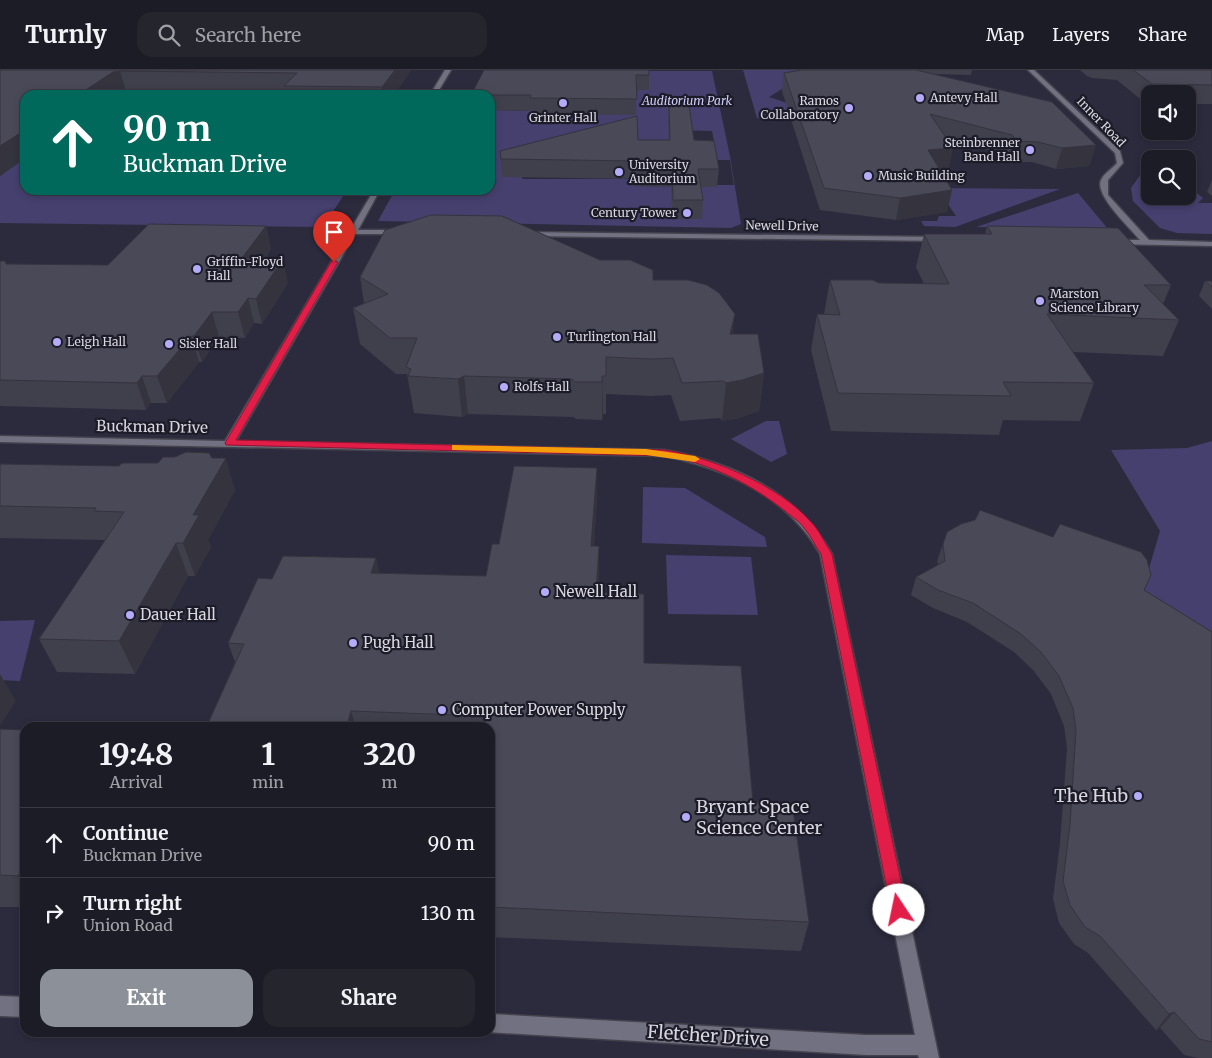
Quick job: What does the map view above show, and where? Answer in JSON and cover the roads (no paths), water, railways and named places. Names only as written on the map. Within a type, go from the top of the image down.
[{"type":"street","points":[[436,90],[448,70]]},
{"type":"street","name":"Inner Road","points":[[1031,70],[1118,152],[1120,163],[1104,179],[1102,188],[1105,195],[1146,242]]},
{"type":"street","points":[[229,443],[374,195]]},
{"type":"street","points":[[352,232],[406,232]]},
{"type":"street","name":"Newell Drive","points":[[515,234],[948,240]]},
{"type":"street","points":[[1106,242],[1212,244]]},
{"type":"street","name":"Buckman Drive","points":[[0,439],[665,453],[699,460],[729,472],[764,491],[797,514],[814,533],[826,554],[928,1052]]},
{"type":"street","points":[[0,1006],[20,1007]]},
{"type":"street","name":"Fletcher Drive","points":[[495,1024],[866,1045],[928,1052]]},
{"type":"place","name":"Antevy Hall","points":[[920,98]]},
{"type":"place","name":"Grinter Hall","points":[[563,103]]},
{"type":"place","name":"Ramos Collaboratory","points":[[849,108]]},
{"type":"place","name":"Steinbrenner Band Hall","points":[[1030,150]]},
{"type":"place","name":"University Auditorium","points":[[619,172]]},
{"type":"place","name":"Music Building","points":[[868,176]]},
{"type":"place","name":"Century Tower","points":[[687,213]]},
{"type":"place","name":"Griffin-Floyd Hall","points":[[197,269]]},
{"type":"place","name":"Marston Science Library","points":[[1040,301]]},
{"type":"place","name":"Turlington Hall","points":[[557,337]]},
{"type":"place","name":"Leigh Hall","points":[[57,342]]},
{"type":"place","name":"Sisler Hall","points":[[169,344]]},
{"type":"place","name":"Rolfs Hall","points":[[504,387]]},
{"type":"place","name":"Newell Hall","points":[[545,592]]},
{"type":"place","name":"Dauer Hall","points":[[130,615]]},
{"type":"place","name":"Pugh Hall","points":[[353,643]]},
{"type":"place","name":"Computer Power Supply","points":[[442,710]]},
{"type":"place","name":"The Hub","points":[[1138,796]]},
{"type":"place","name":"Bryant Space Science Center","points":[[686,817]]},
{"type":"park label","name":"Auditorium Park","points":[[687,101]]}]
